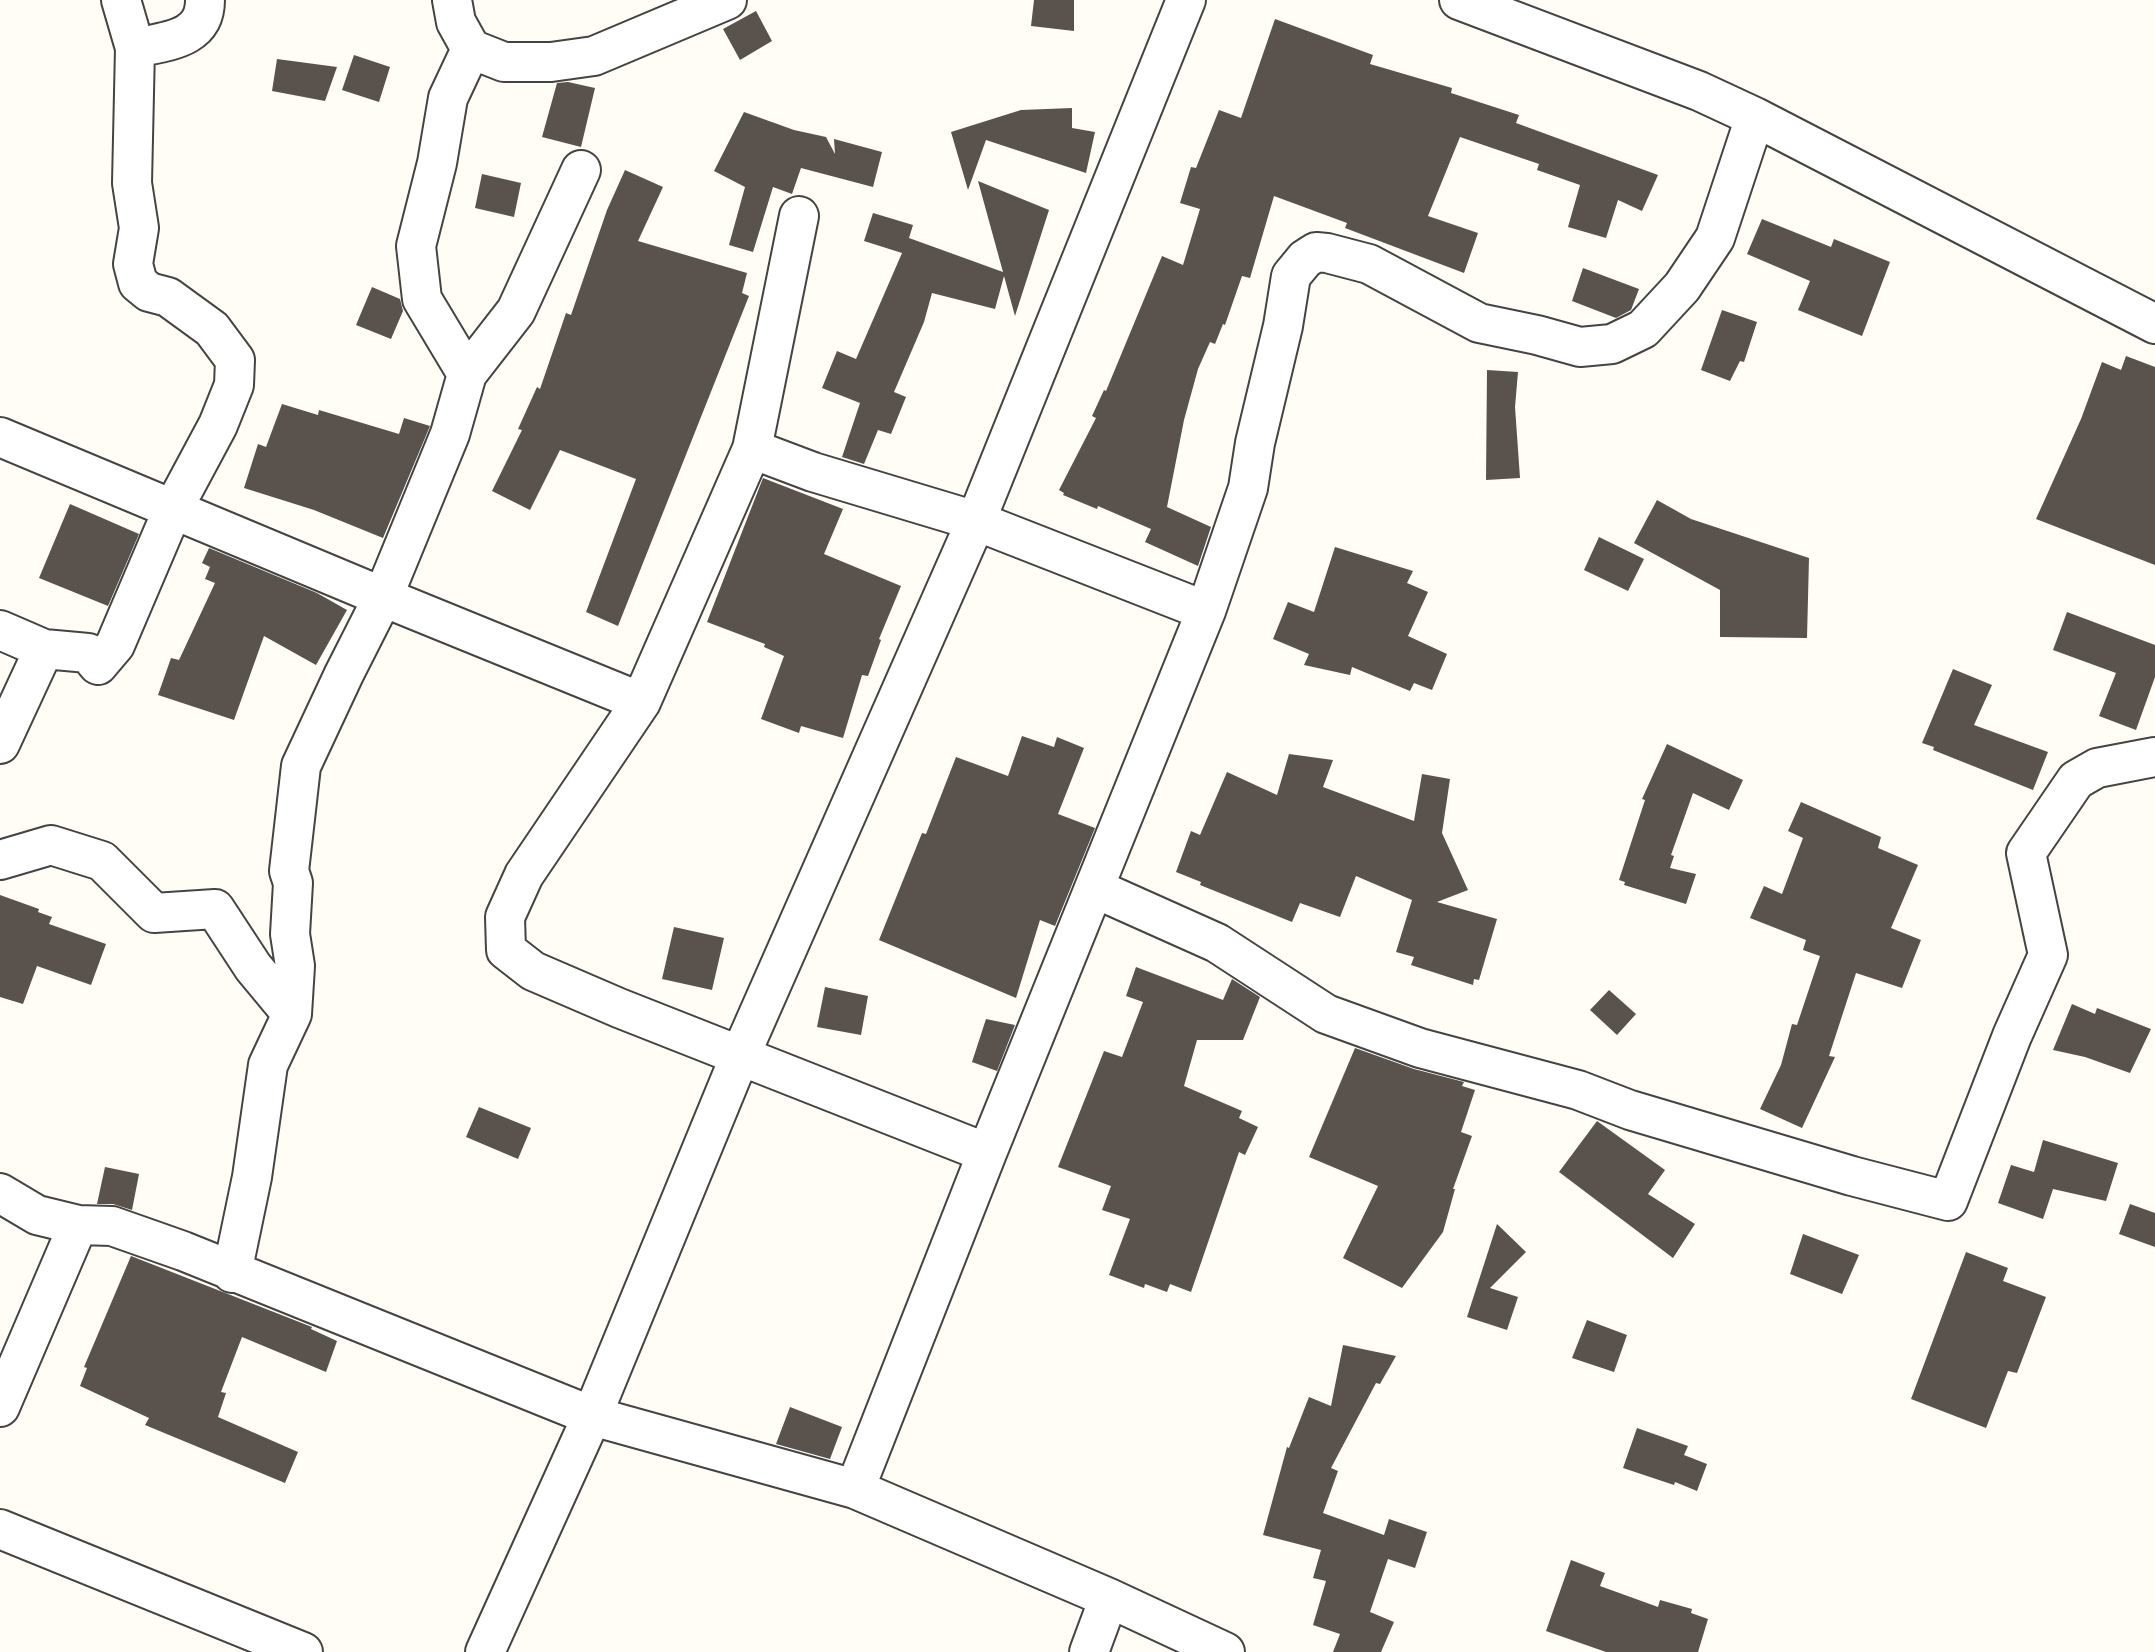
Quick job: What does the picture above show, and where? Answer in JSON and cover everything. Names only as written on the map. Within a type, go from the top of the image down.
[{"type":"street","points":[[0,630],[44,649],[88,653],[97,665],[115,645],[173,509],[218,425],[234,384],[234,360],[212,329],[168,298],[149,292],[138,283],[134,264],[139,228],[132,183],[135,48],[121,0]]},
{"type":"street","points":[[135,48],[192,33],[205,15],[205,0]]},
{"type":"street","points":[[452,0],[456,22],[471,49],[504,62],[551,62],[594,56],[727,0]]},
{"type":"street","points":[[485,1652],[592,1416],[740,1056],[976,521],[1186,0]]},
{"type":"street","points":[[1474,3],[1699,91],[1755,117],[2155,324]]},
{"type":"street","points":[[467,374],[422,299],[416,246],[437,163],[448,98],[471,49]]},
{"type":"street","points":[[855,1489],[986,1153],[1206,611],[1248,488],[1291,276],[1305,259],[1316,252],[1369,264],[1479,323],[1580,347],[1612,344],[1643,330],[1682,287],[1715,238],[1755,117]]},
{"type":"street","points":[[232,1272],[252,1177],[268,1065],[292,1014],[295,966],[290,934],[293,883],[289,871],[301,765],[383,597],[450,434],[467,374],[516,311],[581,170]]},
{"type":"street","points":[[799,216],[752,449],[641,702],[524,875],[505,917],[506,950],[533,971],[986,1153]]},
{"type":"street","points":[[3,444],[173,509],[641,702]]},
{"type":"street","points":[[752,449],[813,472],[976,521],[1206,611]]},
{"type":"street","points":[[0,744],[44,649]]},
{"type":"street","points":[[1094,888],[1217,943],[1326,1014],[1420,1048],[1565,1086],[1630,1110],[1852,1176],[1948,1201],[2012,1036],[2048,955],[2026,853],[2076,780],[2097,768],[2155,757]]},
{"type":"street","points":[[0,860],[51,845],[102,860],[154,913],[215,909],[253,967],[292,1014]]},
{"type":"street","points":[[0,1193],[37,1215],[78,1225],[112,1226],[183,1251],[592,1416],[855,1489],[1109,1598],[1225,1652]]},
{"type":"street","points":[[0,1407],[78,1225]]},
{"type":"street","points":[[0,1529],[303,1652]]},
{"type":"street","points":[[1089,1652],[1109,1598]]},
{"type":"building","points":[[1034,0],[1074,0],[1074,31],[1031,26]]},
{"type":"building","points":[[756,11],[772,41],[740,60],[723,29]]},
{"type":"building","points":[[1275,19],[1373,55],[1370,64],[1452,88],[1451,93],[1519,115],[1516,123],[1658,175],[1642,211],[1618,200],[1606,238],[1568,227],[1580,185],[1537,170],[1539,164],[1460,137],[1428,216],[1478,233],[1464,273],[1345,228],[1347,223],[1274,196],[1250,278],[1242,276],[1225,325],[1223,324],[1215,344],[1210,342],[1198,369],[1184,420],[1167,507],[1211,527],[1198,566],[1145,542],[1151,529],[1098,506],[1097,509],[1063,495],[1059,490],[1096,418],[1092,416],[1104,390],[1106,391],[1162,256],[1183,265],[1200,209],[1180,203],[1191,167],[1196,168],[1219,110],[1241,118]]},
{"type":"building","points":[[354,55],[390,67],[379,102],[342,90]]},
{"type":"building","points":[[277,59],[337,67],[325,101],[272,91]]},
{"type":"building","points":[[568,82],[595,88],[581,147],[542,137],[557,83]]},
{"type":"building","points":[[1072,108],[1072,128],[1095,132],[1086,173],[986,140],[968,190],[951,132],[1021,110]]},
{"type":"building","points":[[744,112],[794,130],[826,137],[835,154],[834,139],[882,152],[873,187],[801,168],[792,194],[773,187],[753,252],[729,245],[745,187],[714,171]]},
{"type":"building","points":[[625,170],[663,187],[638,241],[747,273],[742,293],[749,296],[618,626],[586,612],[636,479],[560,450],[530,510],[492,491],[522,430],[518,429],[537,387],[540,389],[566,313],[571,315],[607,210]]},
{"type":"building","points":[[482,174],[521,183],[514,217],[475,208]]},
{"type":"building","points":[[978,181],[1049,210],[1015,316],[1004,276],[995,309],[932,293],[924,322],[894,392],[906,397],[891,434],[878,430],[864,464],[842,457],[860,403],[822,388],[837,351],[856,359],[902,253],[864,241],[873,213],[913,225],[909,238],[1003,272]]},
{"type":"building","points":[[1762,219],[1831,247],[1834,239],[1890,262],[1862,336],[1798,310],[1810,281],[1747,254]]},
{"type":"building","points":[[1583,268],[1639,289],[1631,310],[1616,318],[1572,301]]},
{"type":"building","points":[[372,287],[400,299],[403,311],[391,339],[356,325]]},
{"type":"building","points":[[1722,310],[1757,322],[1744,362],[1740,361],[1730,381],[1701,370]]},
{"type":"building","points":[[2126,356],[2155,367],[2155,565],[2036,519],[2081,419],[2102,362],[2121,370]]},
{"type":"building","points":[[1487,370],[1518,372],[1515,407],[1520,478],[1486,480]]},
{"type":"building","points":[[282,404],[318,415],[319,410],[399,434],[404,418],[430,426],[383,538],[314,510],[244,488],[258,444],[266,447]]},
{"type":"building","points":[[763,478],[843,509],[824,554],[901,586],[879,639],[881,640],[868,676],[862,675],[843,738],[801,726],[799,733],[761,719],[784,656],[764,647],[765,644],[707,622]]},
{"type":"building","points":[[1657,500],[1691,519],[1809,558],[1807,638],[1720,637],[1720,590],[1634,543]]},
{"type":"building","points":[[70,504],[139,534],[108,606],[39,578]]},
{"type":"building","points":[[1599,537],[1644,559],[1628,591],[1584,570]]},
{"type":"building","points":[[1335,547],[1413,571],[1407,583],[1428,592],[1408,636],[1447,654],[1432,690],[1414,683],[1410,691],[1352,667],[1350,675],[1304,665],[1309,654],[1273,639],[1288,602],[1314,612]]},
{"type":"building","points":[[209,548],[317,593],[347,610],[316,665],[264,636],[234,720],[158,695],[171,658],[179,660],[215,583],[205,579],[210,567],[202,563]]},
{"type":"building","points":[[2067,612],[2155,645],[2155,677],[2136,730],[2099,716],[2116,673],[2053,650]]},
{"type":"building","points":[[1953,669],[1992,685],[1974,725],[2048,752],[2033,790],[1933,750],[1934,747],[1922,743]]},
{"type":"building","points":[[1022,736],[1054,747],[1057,737],[1084,748],[1058,814],[1095,828],[1055,926],[1040,920],[1016,998],[879,940],[922,833],[926,834],[956,757],[1008,776]]},
{"type":"building","points":[[1667,744],[1743,780],[1729,810],[1693,793],[1671,855],[1674,856],[1670,868],[1696,874],[1686,904],[1624,885],[1625,882],[1619,880],[1645,800],[1642,799]]},
{"type":"building","points":[[1289,754],[1333,760],[1323,787],[1414,821],[1422,774],[1450,779],[1442,833],[1468,890],[1437,902],[1497,919],[1479,980],[1474,979],[1473,985],[1411,965],[1414,957],[1396,952],[1412,900],[1356,876],[1340,917],[1300,903],[1292,922],[1200,885],[1201,882],[1176,872],[1191,831],[1200,835],[1227,772],[1277,795]]},
{"type":"building","points":[[1801,802],[1881,837],[1878,848],[1918,865],[1891,928],[1921,940],[1902,988],[1856,973],[1829,1056],[1835,1057],[1802,1128],[1760,1109],[1781,1065],[1792,1024],[1797,1025],[1820,956],[1803,950],[1806,940],[1750,918],[1764,886],[1782,894],[1803,838],[1788,831]]},
{"type":"building","points":[[0,895],[39,909],[38,912],[52,917],[49,924],[106,944],[91,985],[37,966],[23,1004],[0,997]]},
{"type":"building","points":[[674,927],[724,938],[712,990],[662,979]]},
{"type":"building","points":[[1136,967],[1223,1000],[1232,979],[1260,997],[1243,1040],[1197,1040],[1184,1086],[1242,1111],[1239,1118],[1258,1127],[1245,1155],[1239,1152],[1191,1292],[1170,1284],[1167,1292],[1145,1284],[1144,1288],[1109,1275],[1130,1219],[1102,1210],[1111,1186],[1058,1167],[1104,1051],[1122,1057],[1143,1002],[1126,996]]},
{"type":"building","points":[[825,987],[868,996],[861,1035],[817,1027]]},
{"type":"building","points":[[1609,990],[1636,1014],[1617,1035],[1590,1010]]},
{"type":"building","points":[[2072,1004],[2095,1014],[2097,1008],[2151,1029],[2130,1073],[2085,1057],[2053,1050]]},
{"type":"building","points":[[986,1019],[1015,1025],[997,1071],[972,1062]]},
{"type":"building","points":[[1355,1048],[1414,1069],[1464,1082],[1462,1086],[1475,1090],[1461,1132],[1472,1136],[1453,1189],[1443,1232],[1402,1288],[1343,1258],[1378,1186],[1309,1157]]},
{"type":"building","points":[[479,1107],[531,1128],[518,1159],[466,1137]]},
{"type":"building","points":[[1597,1121],[1665,1170],[1648,1194],[1695,1224],[1673,1258],[1559,1172]]},
{"type":"building","points":[[2043,1140],[2118,1163],[2106,1201],[2053,1189],[2043,1219],[1998,1203],[2011,1165],[2034,1172]]},
{"type":"building","points":[[105,1167],[139,1174],[132,1210],[113,1204],[97,1204]]},
{"type":"building","points":[[2130,1204],[2155,1213],[2155,1247],[2119,1234]]},
{"type":"building","points":[[1497,1224],[1526,1252],[1490,1288],[1518,1297],[1507,1330],[1467,1317]]},
{"type":"building","points":[[1803,1234],[1859,1255],[1842,1294],[1790,1274]]},
{"type":"building","points":[[1966,1252],[2008,1268],[2003,1281],[2046,1297],[2017,1373],[2008,1371],[1986,1428],[1911,1399]]},
{"type":"building","points":[[131,1256],[312,1327],[311,1329],[337,1341],[326,1372],[242,1337],[221,1392],[226,1393],[218,1417],[298,1452],[285,1483],[145,1425],[149,1418],[80,1386],[87,1368],[84,1367]]},
{"type":"building","points":[[1587,1320],[1627,1335],[1614,1372],[1572,1358]]},
{"type":"building","points":[[1343,1345],[1396,1356],[1380,1384],[1376,1383],[1331,1468],[1338,1471],[1323,1513],[1384,1535],[1389,1519],[1427,1532],[1415,1568],[1388,1559],[1370,1612],[1394,1622],[1381,1652],[1333,1652],[1340,1634],[1313,1625],[1326,1581],[1313,1578],[1321,1550],[1263,1535],[1287,1447],[1289,1448],[1309,1397],[1331,1406]]},
{"type":"building","points":[[790,1407],[842,1427],[830,1459],[776,1444]]},
{"type":"building","points":[[1637,1428],[1688,1446],[1684,1455],[1707,1464],[1697,1491],[1623,1468]]},
{"type":"building","points":[[1571,1560],[1605,1573],[1600,1586],[1658,1607],[1660,1600],[1692,1609],[1691,1613],[1708,1619],[1698,1652],[1606,1652],[1546,1631]]}]
